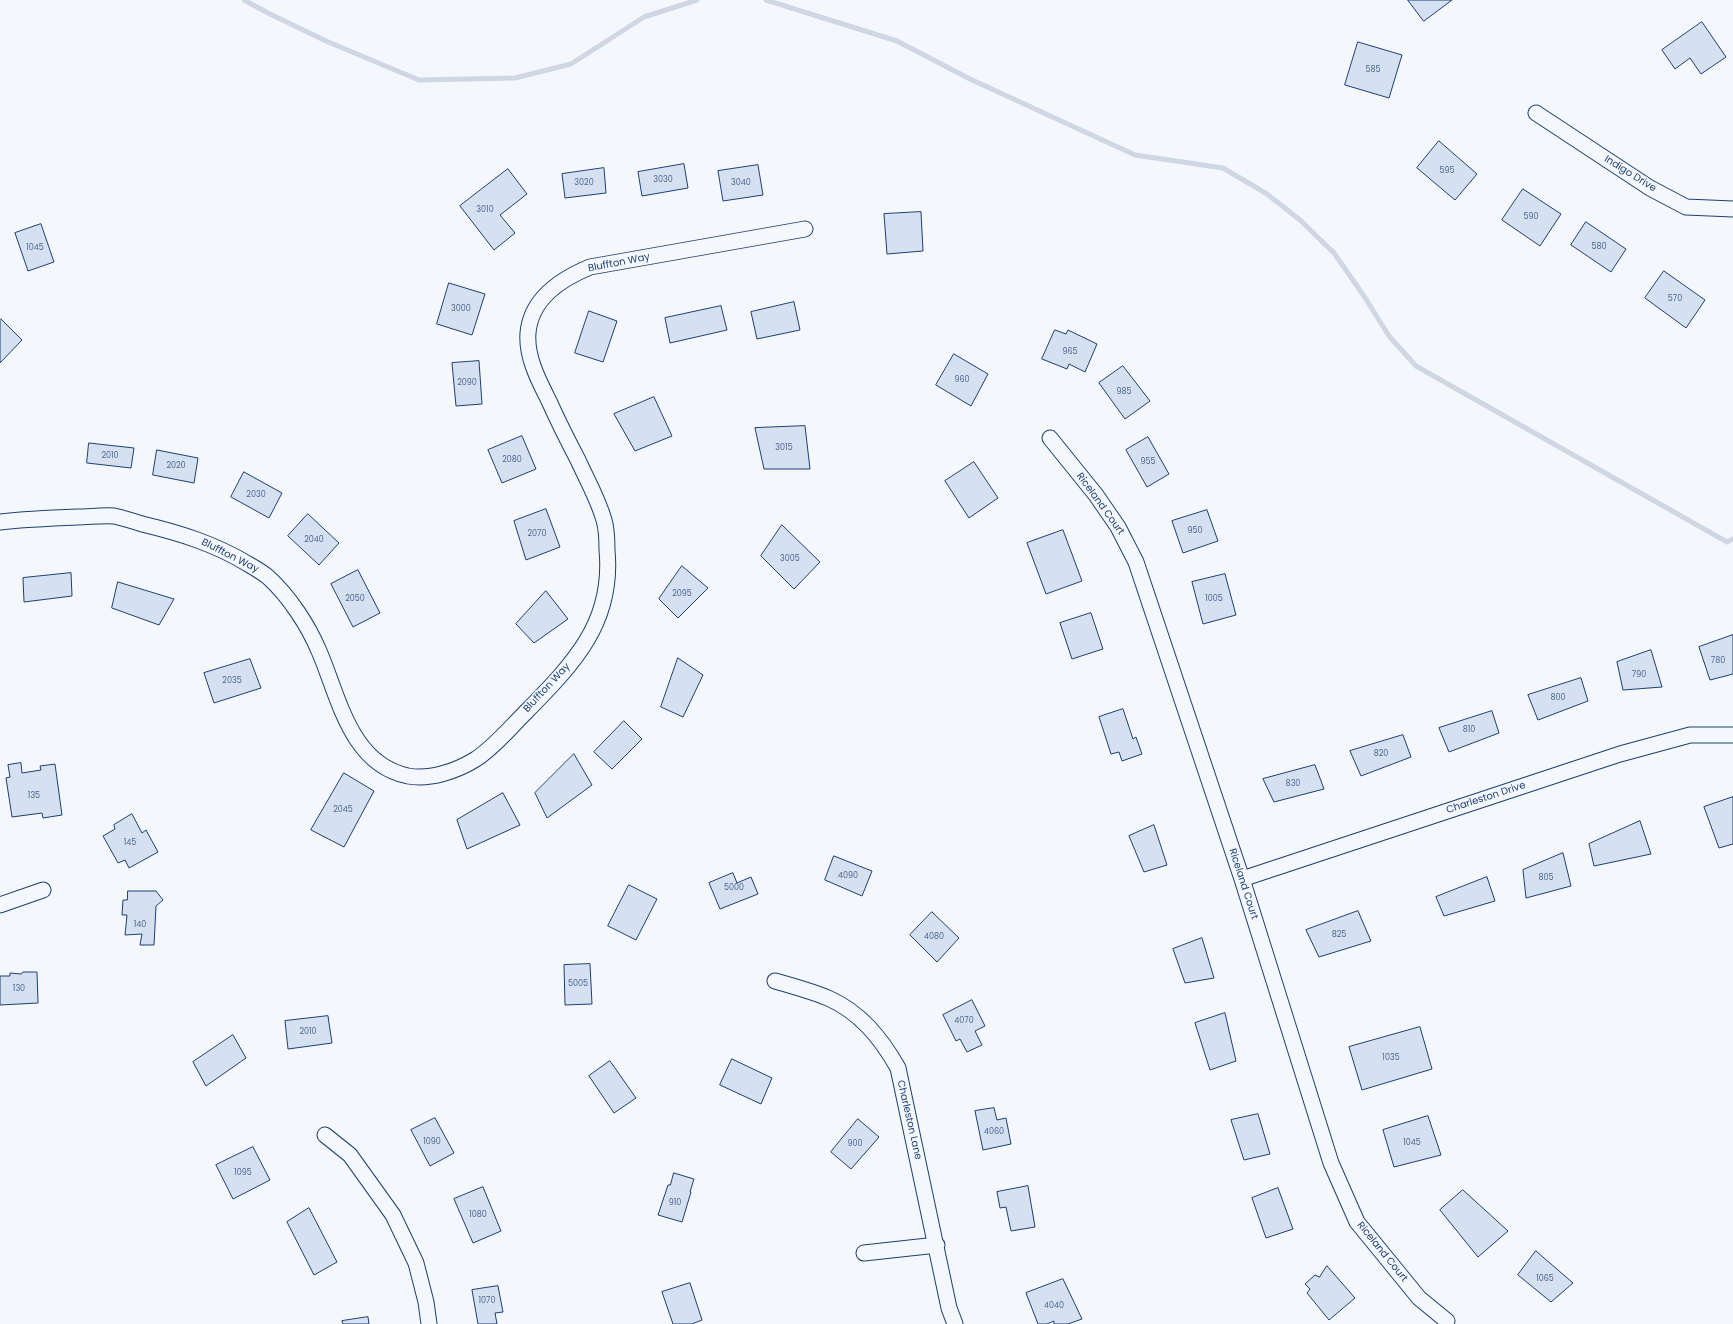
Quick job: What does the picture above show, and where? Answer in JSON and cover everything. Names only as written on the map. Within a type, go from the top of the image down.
[{"type":"street","name":"Indigo Drive","points":[[1536,113],[1650,188],[1686,207],[1733,209]]},
{"type":"street","name":"Bluffton Way","points":[[0,522],[112,516],[199,540],[240,559],[267,576],[291,601],[318,648],[342,712],[356,738],[373,759],[384,768],[399,774],[420,778],[444,773],[475,759],[490,747],[557,680],[592,634],[603,606],[608,581],[605,522],[591,487],[540,383],[528,346],[528,331],[532,316],[540,301],[549,290],[569,276],[590,267],[805,229]]},
{"type":"street","name":"Riceland Court","points":[[1050,438],[1096,495],[1118,527],[1136,562],[1242,879],[1331,1163],[1346,1200],[1357,1222],[1378,1250],[1419,1298],[1447,1321]]},
{"type":"street","name":"Charleston Drive","points":[[1242,879],[1620,754],[1690,735],[1733,734]]},
{"type":"street","points":[[0,905],[43,890]]},
{"type":"street","name":"Charleston Lane","points":[[775,981],[827,998],[845,1007],[869,1027],[886,1047],[898,1068],[949,1308],[955,1324]]},
{"type":"street","points":[[325,1135],[350,1155],[393,1215],[416,1263],[426,1302],[429,1324]]},
{"type":"street","points":[[864,1253],[936,1245]]},
{"type":"building","points":[[1408,0],[1452,0],[1424,21]]},
{"type":"building","points":[[1702,22],[1726,57],[1701,74],[1690,58],[1675,69],[1662,50]]},
{"type":"building","points":[[1358,42],[1402,55],[1389,98],[1345,85]]},
{"type":"building","points":[[1439,141],[1477,174],[1455,200],[1417,168]]},
{"type":"building","points":[[684,164],[688,188],[642,196],[638,172]]},
{"type":"building","points":[[758,165],[763,195],[723,201],[718,171]]},
{"type":"building","points":[[604,168],[606,193],[565,198],[562,174]]},
{"type":"building","points":[[508,169],[527,194],[500,215],[515,233],[494,250],[460,206]]},
{"type":"building","points":[[1523,189],[1561,214],[1540,246],[1502,220]]},
{"type":"building","points":[[921,212],[923,251],[887,254],[884,214]]},
{"type":"building","points":[[1586,222],[1626,249],[1611,272],[1571,245]]},
{"type":"building","points":[[41,224],[54,262],[28,271],[15,233]]},
{"type":"building","points":[[1664,271],[1705,300],[1686,328],[1645,298]]},
{"type":"building","points":[[449,283],[485,294],[472,335],[437,324]]},
{"type":"building","points":[[794,302],[800,330],[757,339],[751,312]]},
{"type":"building","points":[[721,306],[727,330],[670,343],[665,318]]},
{"type":"building","points":[[589,311],[617,321],[603,362],[575,353]]},
{"type":"building","points":[[1,319],[22,340],[0,363],[0,320]]},
{"type":"building","points":[[1055,330],[1066,334],[1068,330],[1097,344],[1085,372],[1069,364],[1067,369],[1042,359]]},
{"type":"building","points":[[954,354],[988,374],[971,406],[936,385]]},
{"type":"building","points":[[479,361],[482,404],[456,406],[452,363]]},
{"type":"building","points":[[1123,366],[1150,401],[1125,419],[1099,383]]},
{"type":"building","points":[[654,397],[672,436],[635,451],[614,414]]},
{"type":"building","points":[[805,426],[810,469],[764,469],[755,428]]},
{"type":"building","points":[[522,436],[536,469],[502,483],[488,450]]},
{"type":"building","points":[[1148,437],[1169,474],[1147,487],[1126,450]]},
{"type":"building","points":[[89,443],[134,448],[131,468],[87,463]]},
{"type":"building","points":[[157,450],[198,458],[194,483],[153,475]]},
{"type":"building","points":[[974,462],[998,498],[969,518],[945,481]]},
{"type":"building","points":[[244,472],[282,493],[269,518],[231,497]]},
{"type":"building","points":[[546,509],[560,547],[526,560],[514,521]]},
{"type":"building","points":[[1207,510],[1218,541],[1183,553],[1172,521]]},
{"type":"building","points":[[308,514],[339,543],[319,565],[288,536]]},
{"type":"building","points":[[782,525],[820,562],[794,589],[761,556]]},
{"type":"building","points":[[1063,530],[1082,581],[1046,594],[1027,543]]},
{"type":"building","points":[[682,566],[708,588],[678,618],[659,599]]},
{"type":"building","points":[[358,570],[380,613],[353,627],[331,584]]},
{"type":"building","points":[[71,573],[72,596],[24,602],[23,578]]},
{"type":"building","points":[[1225,574],[1236,615],[1203,624],[1192,582]]},
{"type":"building","points":[[118,582],[174,599],[159,625],[112,608]]},
{"type":"building","points":[[546,591],[568,619],[534,643],[516,624]]},
{"type":"building","points":[[1091,613],[1103,649],[1072,659],[1060,623]]},
{"type":"building","points":[[1733,635],[1733,674],[1710,680],[1699,647]]},
{"type":"building","points":[[1651,650],[1662,687],[1623,690],[1617,662]]},
{"type":"building","points":[[678,658],[703,675],[683,717],[661,707]]},
{"type":"building","points":[[250,659],[261,688],[214,703],[204,673]]},
{"type":"building","points":[[1581,678],[1588,701],[1538,720],[1528,695]]},
{"type":"building","points":[[1123,709],[1133,739],[1136,737],[1142,754],[1122,761],[1119,752],[1111,754],[1099,717]]},
{"type":"building","points":[[1492,711],[1499,733],[1449,752],[1439,728]]},
{"type":"building","points":[[624,721],[642,739],[612,769],[594,752]]},
{"type":"building","points":[[1403,735],[1411,757],[1361,776],[1350,751]]},
{"type":"building","points":[[574,754],[592,785],[547,818],[535,793]]},
{"type":"building","points":[[21,763],[22,773],[41,770],[40,766],[55,764],[62,815],[43,818],[42,813],[12,817],[6,778],[10,777],[8,765]]},
{"type":"building","points":[[1315,765],[1324,789],[1274,802],[1263,779]]},
{"type":"building","points":[[344,773],[374,791],[344,847],[311,830]]},
{"type":"building","points":[[503,793],[520,825],[467,849],[457,820]]},
{"type":"building","points":[[1733,797],[1733,844],[1719,848],[1704,807]]},
{"type":"building","points":[[132,814],[142,833],[146,830],[158,852],[129,868],[125,860],[118,863],[103,836],[115,829],[114,825]]},
{"type":"building","points":[[1640,821],[1651,854],[1594,866],[1589,844]]},
{"type":"building","points":[[1154,825],[1167,865],[1144,872],[1129,836]]},
{"type":"building","points":[[1563,853],[1571,886],[1526,898],[1523,870]]},
{"type":"building","points":[[834,856],[872,871],[862,896],[825,880]]},
{"type":"building","points":[[733,873],[737,883],[751,877],[758,894],[720,909],[709,883]]},
{"type":"building","points":[[1487,877],[1495,901],[1444,916],[1436,897]]},
{"type":"building","points":[[629,885],[657,899],[636,940],[608,926]]},
{"type":"building","points":[[128,891],[156,891],[163,900],[156,906],[154,945],[140,945],[142,934],[125,935],[127,915],[122,915],[123,900],[127,900]]},
{"type":"building","points":[[1358,911],[1371,941],[1319,957],[1306,930]]},
{"type":"building","points":[[932,912],[959,938],[937,962],[910,935]]},
{"type":"building","points":[[1202,938],[1214,978],[1185,983],[1173,949]]},
{"type":"building","points":[[590,964],[592,1004],[565,1005],[564,965]]},
{"type":"building","points":[[23,972],[37,972],[38,1003],[0,1005],[0,976],[10,976],[10,973],[21,974]]},
{"type":"building","points":[[972,1000],[985,1026],[975,1031],[982,1045],[967,1052],[960,1039],[956,1041],[943,1015]]},
{"type":"building","points":[[1225,1013],[1236,1061],[1210,1070],[1195,1023]]},
{"type":"building","points":[[328,1016],[332,1043],[288,1049],[285,1021]]},
{"type":"building","points":[[1420,1027],[1432,1069],[1362,1090],[1349,1047]]},
{"type":"building","points":[[233,1035],[246,1058],[206,1086],[193,1062]]},
{"type":"building","points":[[732,1059],[772,1078],[761,1104],[720,1085]]},
{"type":"building","points":[[610,1061],[636,1098],[614,1113],[589,1076]]},
{"type":"building","points":[[994,1108],[997,1120],[1006,1118],[1011,1144],[983,1150],[975,1111]]},
{"type":"building","points":[[1258,1114],[1270,1154],[1244,1160],[1231,1120]]},
{"type":"building","points":[[1428,1116],[1441,1155],[1394,1167],[1383,1130]]},
{"type":"building","points":[[435,1118],[454,1153],[430,1166],[411,1130]]},
{"type":"building","points":[[858,1119],[879,1137],[851,1169],[831,1152]]},
{"type":"building","points":[[253,1147],[270,1180],[233,1199],[216,1165]]},
{"type":"building","points":[[674,1173],[694,1179],[682,1222],[658,1215],[668,1185],[670,1185]]},
{"type":"building","points":[[1028,1186],[1035,1227],[1011,1231],[1006,1207],[1000,1208],[997,1192]]},
{"type":"building","points":[[483,1187],[501,1231],[473,1243],[454,1199]]},
{"type":"building","points":[[1278,1188],[1293,1229],[1266,1238],[1252,1198]]},
{"type":"building","points":[[1463,1190],[1508,1231],[1478,1257],[1440,1210]]},
{"type":"building","points":[[309,1208],[337,1262],[314,1275],[287,1222]]},
{"type":"building","points":[[1536,1251],[1573,1283],[1551,1302],[1518,1275]]},
{"type":"building","points":[[1327,1266],[1355,1298],[1329,1320],[1307,1293],[1310,1289],[1305,1284],[1315,1275],[1319,1277]]},
{"type":"building","points":[[1063,1279],[1082,1319],[1068,1324],[1054,1324],[1054,1321],[1047,1324],[1038,1324],[1026,1293]]},
{"type":"building","points":[[690,1283],[702,1320],[692,1324],[673,1324],[662,1292]]},
{"type":"building","points":[[498,1286],[503,1312],[495,1313],[497,1324],[478,1324],[472,1290]]},
{"type":"building","points":[[368,1317],[369,1324],[343,1324],[342,1321]]},
{"type":"waterway","points":[[244,0],[326,41],[419,80],[515,78],[571,64],[644,17],[697,0]]},
{"type":"waterway","points":[[766,0],[897,41],[970,79],[1135,155],[1223,168],[1267,194],[1300,220],[1334,253],[1364,296],[1389,336],[1416,366],[1727,542],[1733,539]]}]
